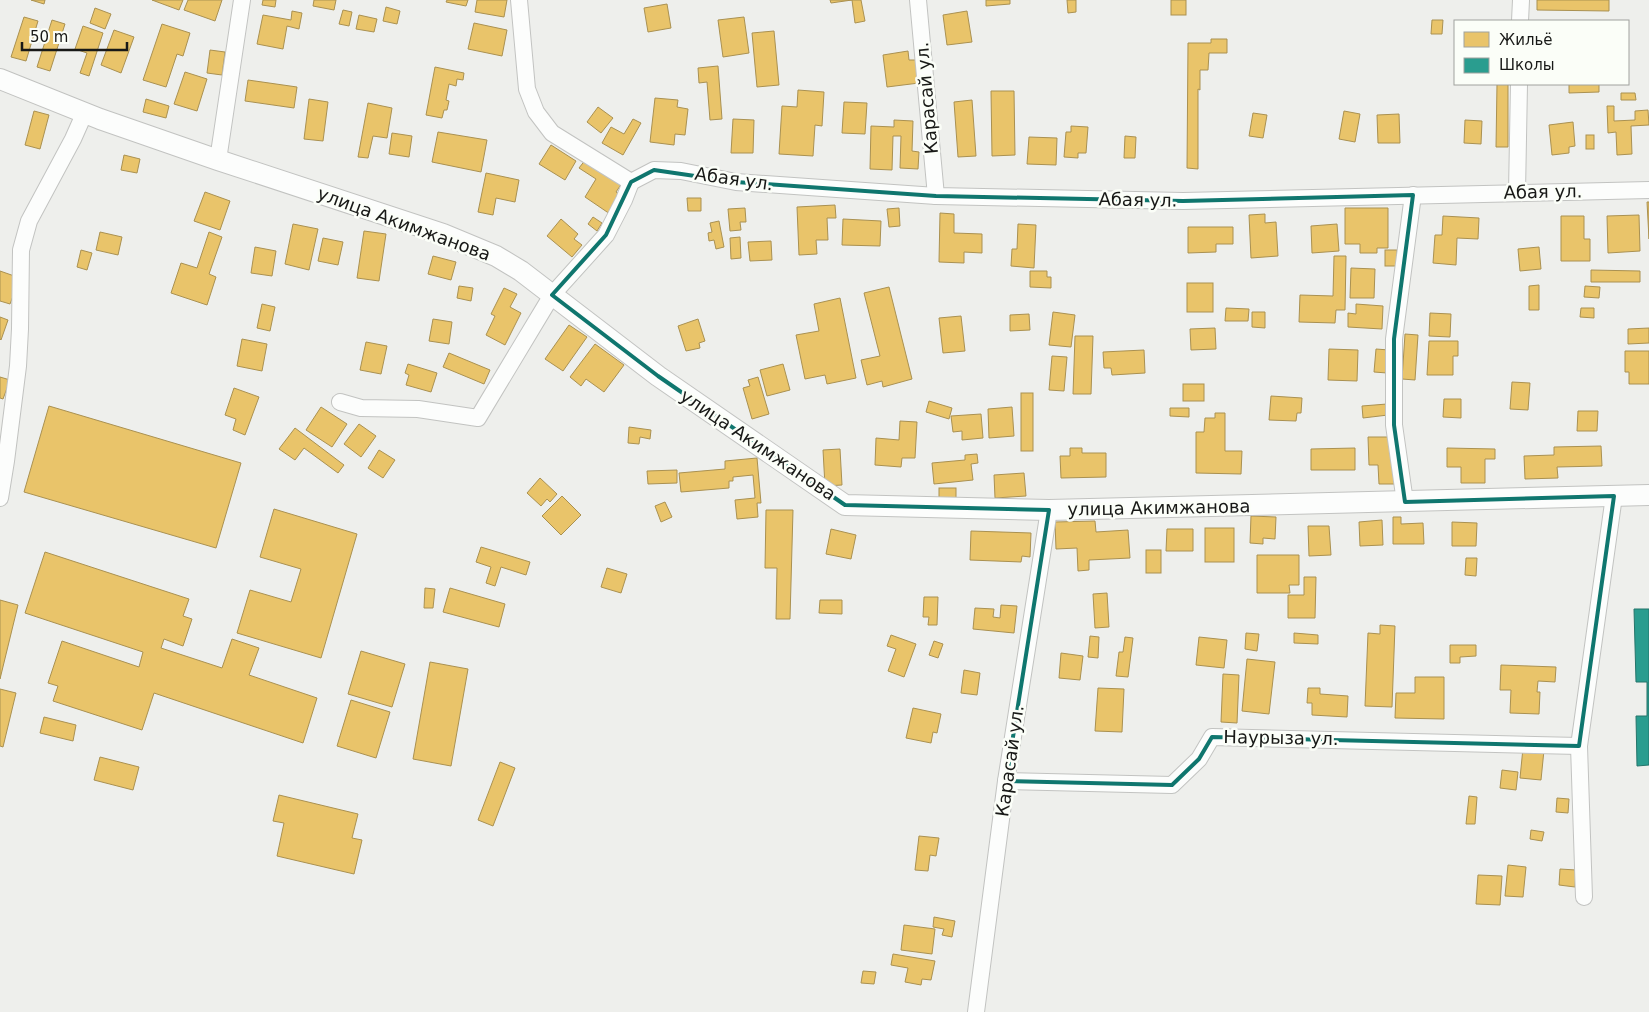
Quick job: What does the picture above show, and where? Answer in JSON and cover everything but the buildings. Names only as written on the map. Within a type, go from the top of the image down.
[{"type":"street","points":[[218,160],[242,0]]},
{"type":"street","points":[[340,402],[361,408],[418,409],[478,418],[552,295],[606,236],[624,200],[631,182],[552,133],[536,112],[527,90],[519,0]]},
{"type":"street","name":"Карасай ул.","points":[[918,0],[936,196]]},
{"type":"street","points":[[1520,20],[1521,0]]},
{"type":"street","name":"улица Акимжанова","points":[[0,79],[109,122],[443,234],[496,256],[521,271],[658,376],[846,505],[1049,510],[1649,495]]},
{"type":"street","points":[[1517,192],[1519,85]]},
{"type":"street","points":[[0,498],[18,366],[21,250],[29,222],[73,139],[85,112]]},
{"type":"street","name":"Абая ул.","points":[[631,182],[654,170],[663,170],[681,171],[736,182],[936,196],[1183,201],[1649,190]]},
{"type":"street","points":[[1405,502],[1394,425],[1394,339],[1413,195]]},
{"type":"street","points":[[1584,897],[1579,746],[1614,496]]},
{"type":"street","name":"Карасай ул.","points":[[976,1012],[1006,781],[1049,510]]},
{"type":"street","name":"Наурыза ул.","points":[[1006,781],[1172,785],[1199,759],[1212,737],[1579,746]]},
{"type":"highlighted area","points":[[654,170],[736,182],[936,196],[1183,201],[1413,195],[1394,339],[1394,425],[1405,502],[1614,496],[1579,746],[1212,737],[1199,759],[1172,785],[1006,781],[1049,510],[845,505],[658,376],[552,295],[606,235],[631,182]]}]
